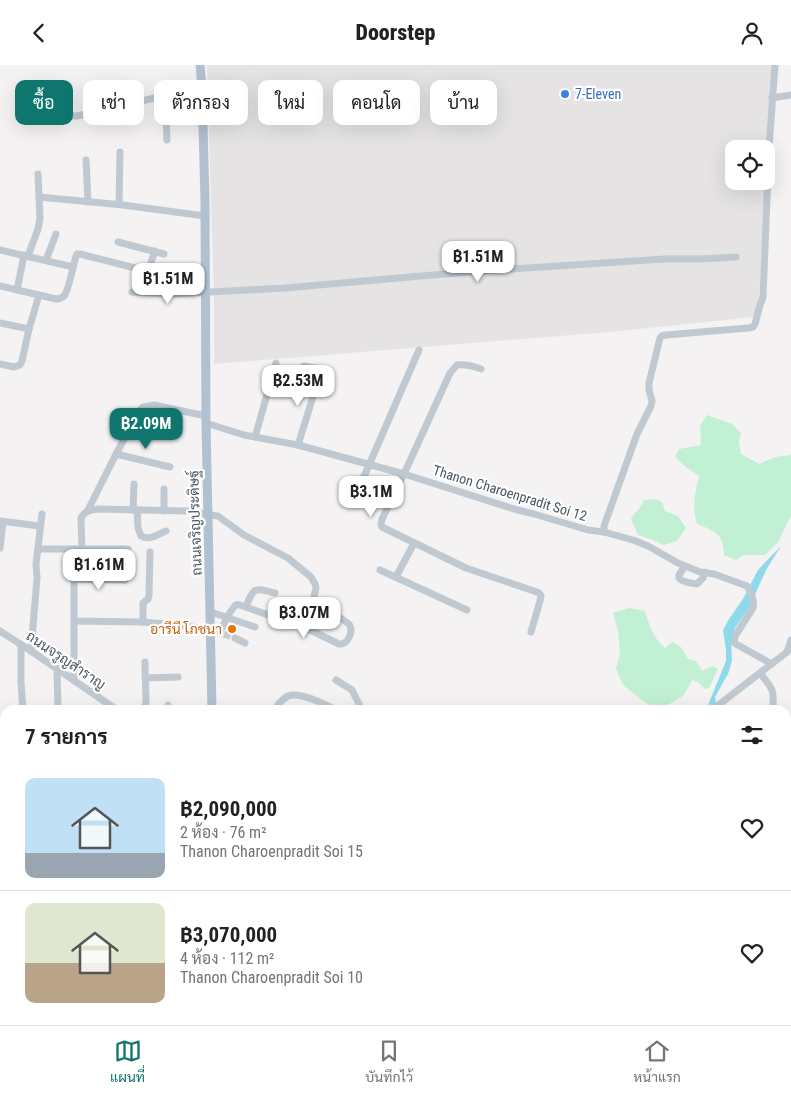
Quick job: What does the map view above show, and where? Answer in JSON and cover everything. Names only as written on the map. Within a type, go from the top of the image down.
[{"type":"main road","name":"ถนนเจริญประดิษฐ์","points":[[200,65],[201,80]]},
{"type":"main road","name":"ถนนเจริญประดิษฐ์","points":[[203,125],[212,705]]},
{"type":"street","points":[[604,532],[604,523],[637,434],[651,406],[652,401],[649,390],[660,338],[666,335],[748,328],[753,327],[755,324],[763,297],[769,148],[775,65]]},
{"type":"street","points":[[772,98],[791,95]]},
{"type":"street","points":[[73,116],[154,98]]},
{"type":"street","points":[[166,125],[167,140]]},
{"type":"street","points":[[119,204],[120,152]]},
{"type":"street","points":[[86,160],[88,202]]},
{"type":"street","points":[[17,290],[26,256],[38,229],[40,217],[38,174]]},
{"type":"street","points":[[39,197],[119,204],[205,217]]},
{"type":"street","points":[[46,260],[56,235]]},
{"type":"street","points":[[118,242],[164,253]]},
{"type":"street","points":[[0,250],[72,267]]},
{"type":"street","points":[[148,271],[155,251]]},
{"type":"street","points":[[0,286],[61,299],[68,288],[72,267],[77,254],[167,276],[205,275]]},
{"type":"street","points":[[132,292],[173,294],[285,288],[422,276],[664,259],[736,257]]},
{"type":"street","points":[[0,364],[14,367],[20,365],[39,295]]},
{"type":"street","points":[[0,323],[29,329]]},
{"type":"street","points":[[356,495],[419,351]]},
{"type":"street","points":[[255,437],[276,363]]},
{"type":"street","points":[[481,369],[462,364],[457,365],[450,373],[381,524],[382,527],[466,568],[539,593],[541,596],[540,601],[531,632]]},
{"type":"street","points":[[298,445],[320,374],[318,369],[304,366]]},
{"type":"street","name":"Thanon Charoenpradit Soi 12","points":[[116,454],[140,410],[143,407],[154,405],[206,419],[244,435],[298,445],[404,474],[588,530],[604,532],[633,540],[685,566],[747,586],[754,601],[753,608],[735,637],[734,643],[772,664]]},
{"type":"street","points":[[82,549],[81,518],[88,510],[116,454],[170,467]]},
{"type":"street","points":[[134,484],[135,510],[141,536],[149,538],[166,531]]},
{"type":"street","points":[[164,489],[164,511]]},
{"type":"street","points":[[74,621],[143,622],[211,629],[222,633],[228,618],[237,605],[308,629],[339,645],[345,643],[351,631],[349,624],[316,601],[314,597],[315,583],[311,577],[288,558],[244,535],[221,518],[187,511],[88,510]]},
{"type":"street","points":[[31,651],[37,578],[36,564],[42,514]]},
{"type":"street","points":[[0,548],[1,522],[40,526]]},
{"type":"street","points":[[396,577],[414,543]]},
{"type":"street","points":[[38,549],[128,549]]},
{"type":"street","points":[[74,549],[74,680]]},
{"type":"street","points":[[143,622],[144,603],[149,595],[150,552]]},
{"type":"street","points":[[685,566],[679,575],[681,581],[697,584],[703,578],[705,572]]},
{"type":"street","points":[[380,570],[466,611]]},
{"type":"street","points":[[74,579],[126,580]]},
{"type":"street","points":[[246,607],[252,592],[255,590],[275,593]]},
{"type":"street","points":[[211,612],[255,627]]},
{"type":"street","name":"ถนนจรูญสำราญ","points":[[0,631],[110,705]]},
{"type":"street","points":[[234,638],[245,643]]},
{"type":"street","points":[[718,705],[789,653],[791,640]]},
{"type":"street","points":[[21,645],[23,705]]},
{"type":"street","points":[[145,662],[145,705]]},
{"type":"street","points":[[58,669],[58,705]]},
{"type":"street","points":[[760,673],[773,689],[773,705]]},
{"type":"street","points":[[145,677],[178,677]]},
{"type":"street","points":[[336,680],[352,690],[360,705]]},
{"type":"street","points":[[278,705],[283,699],[290,695],[295,695],[303,696],[325,705]]},
{"type":"shaded area","points":[[207,65],[773,65],[767,140],[725,140],[725,190],[765,190],[759,298],[754,317],[610,332],[214,364],[209,125],[248,125],[248,80],[207,80]]},
{"type":"green space","points":[[707,415],[732,424],[741,433],[739,442],[741,454],[759,464],[775,457],[791,455],[791,516],[779,541],[765,555],[744,555],[736,560],[724,555],[722,542],[717,534],[697,524],[694,505],[699,476],[675,457],[679,449],[701,445],[700,426]]},
{"type":"green space","points":[[656,499],[662,502],[665,511],[678,516],[686,528],[677,541],[663,545],[638,535],[631,519],[644,500]]},
{"type":"green space","points":[[629,608],[645,611],[654,636],[665,648],[672,642],[682,648],[688,659],[696,661],[702,671],[713,666],[718,669],[709,688],[705,689],[698,682],[692,680],[684,695],[668,705],[650,705],[646,703],[623,685],[616,669],[620,653],[618,631],[613,613]]},
{"type":"water","points":[[781,546],[766,570],[749,608],[735,628],[731,642],[732,661],[728,674],[715,697],[716,705],[708,705],[726,661],[723,630],[743,599],[758,570]]},
{"type":"tunnel","points":[[224,634],[235,638]]},
{"type":"place","name":"7-Eleven","points":[[565,94]]},
{"type":"place","name":"อารีนี โภชนา","points":[[232,629]]}]
